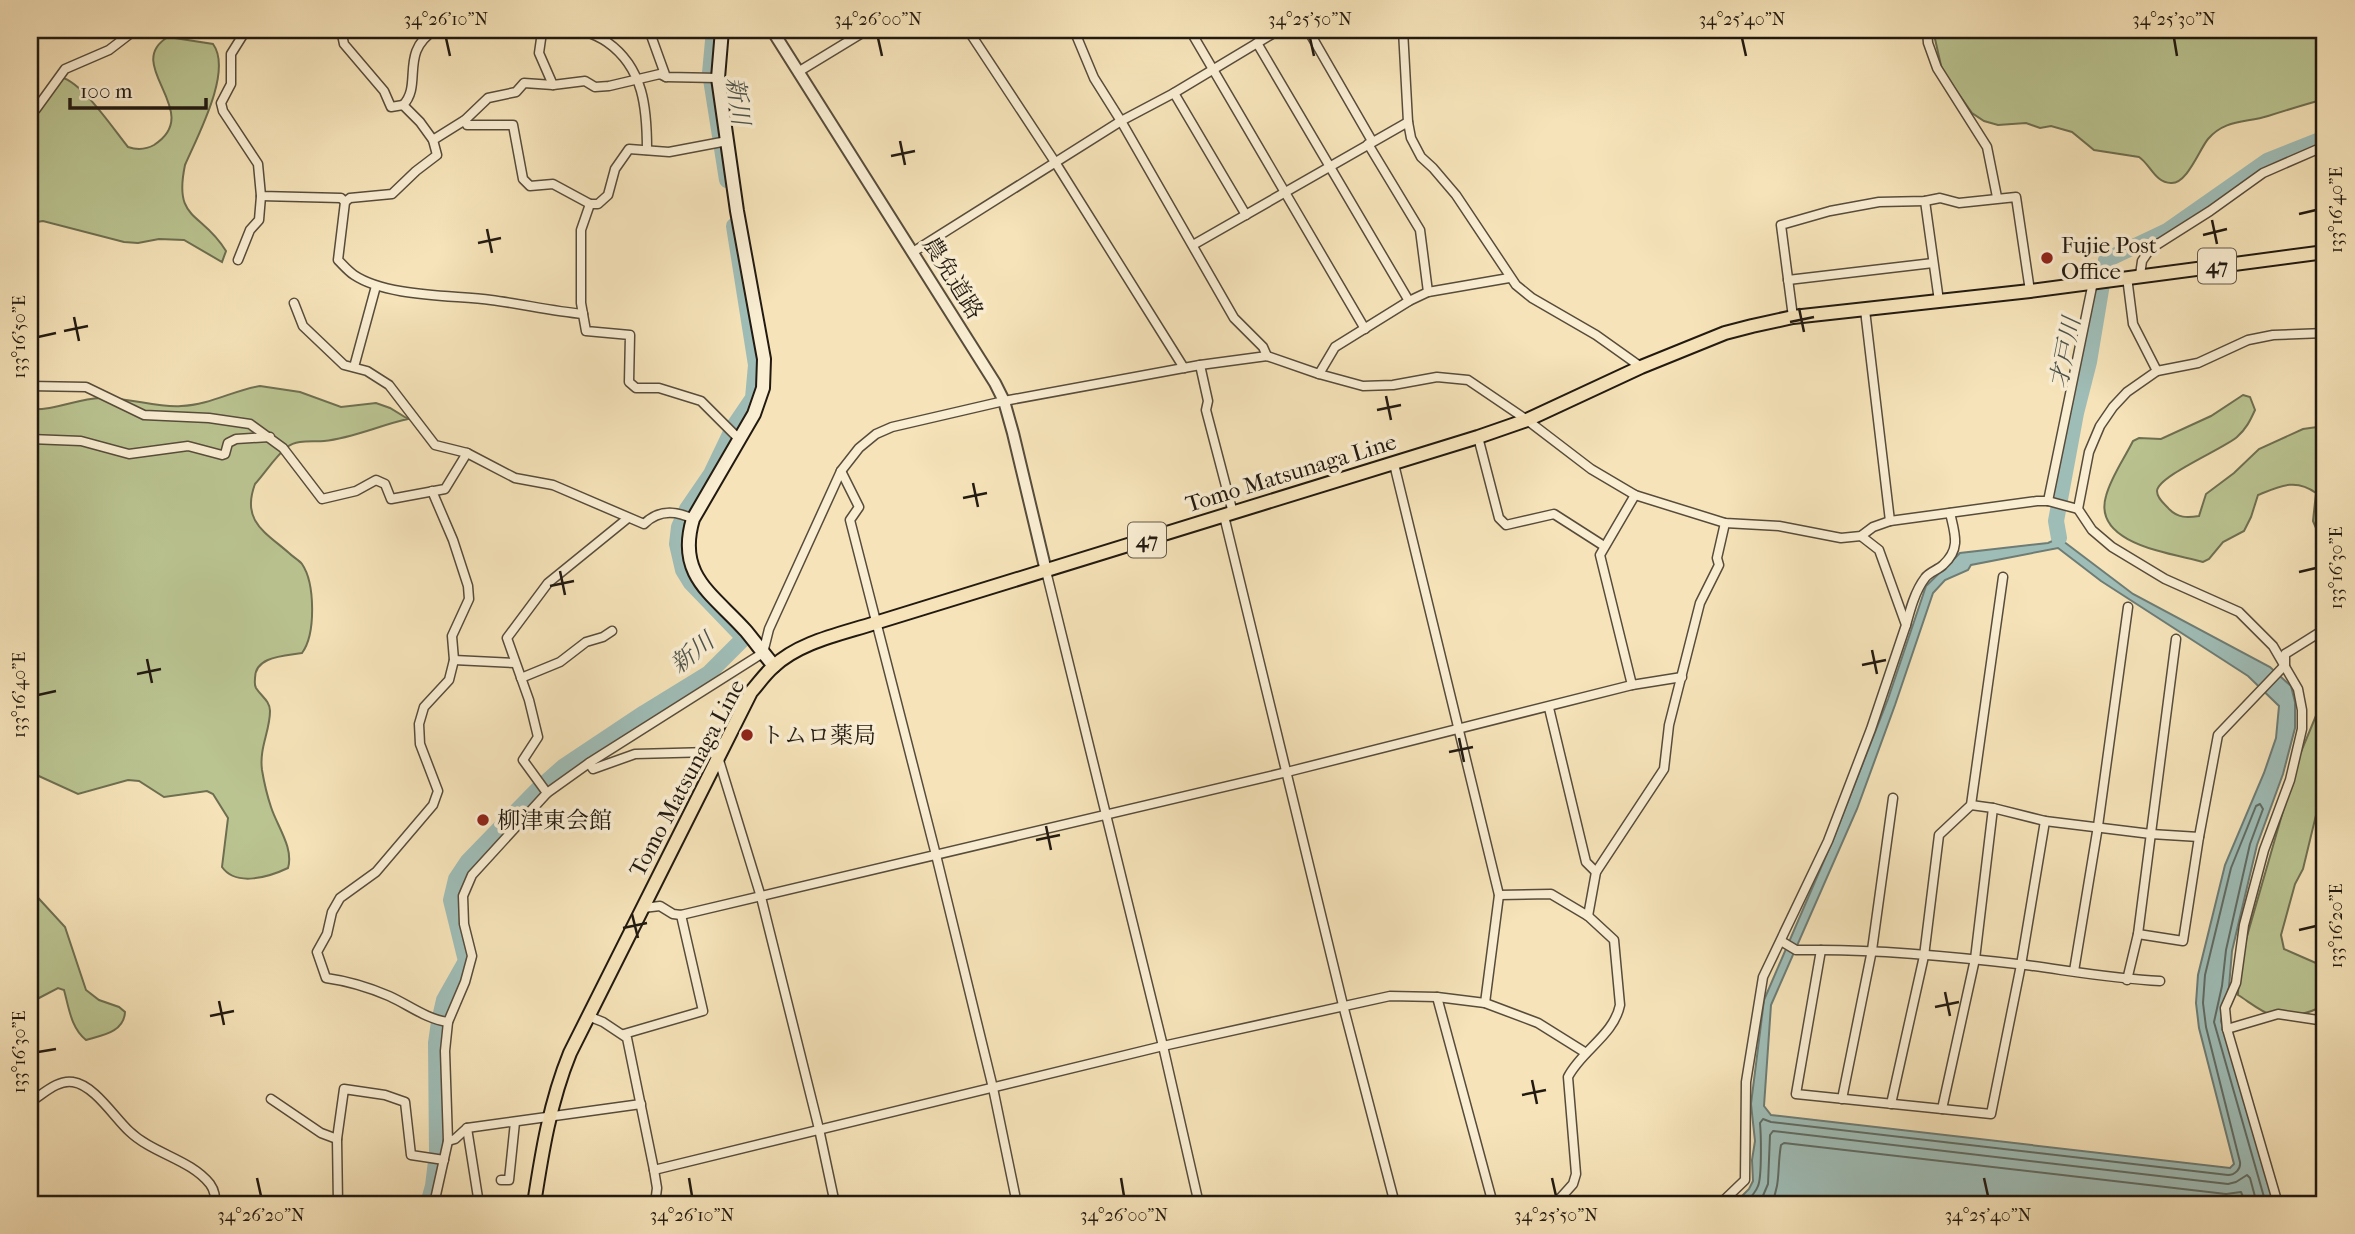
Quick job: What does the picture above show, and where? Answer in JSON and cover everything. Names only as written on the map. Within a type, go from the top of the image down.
[{"type":"main road","points":[[722,30],[715,78],[764,359],[763,388],[754,414],[693,519],[688,534],[688,554],[693,572],[704,589],[746,631],[774,666]]},
{"type":"main road","name":"Tomo Matsunaga Line","points":[[534,1204],[549,1117],[556,1088],[570,1052],[751,692],[774,666],[795,651],[875,623],[1478,437],[1527,419],[1641,367],[1725,333],[1793,317],[2030,291],[2325,252]]},
{"type":"street","points":[[30,112],[36,109],[65,69],[109,50],[135,30]]},
{"type":"street","points":[[239,260],[250,230],[259,220],[261,196],[258,163],[223,111],[221,103],[231,84],[231,54],[246,30]]},
{"type":"street","points":[[341,30],[344,44],[384,91],[391,107],[402,105],[410,98],[413,60],[422,38],[435,30]]},
{"type":"street","points":[[582,30],[606,41],[631,63],[647,113],[647,150]]},
{"type":"street","points":[[649,30],[666,77]]},
{"type":"street","name":"農免道路","points":[[772,30],[995,383],[1004,401],[1046,571]]},
{"type":"street","points":[[798,72],[867,30]]},
{"type":"street","points":[[968,30],[1055,162],[1184,368]]},
{"type":"street","points":[[1074,30],[1094,78],[1234,318],[1263,347],[1267,356]]},
{"type":"street","points":[[1194,30],[1194,37],[1365,329]]},
{"type":"street","points":[[913,252],[1121,121],[1174,93],[1279,30]]},
{"type":"street","points":[[1308,30],[1420,230],[1428,292]]},
{"type":"street","points":[[1403,30],[1410,138],[1421,157],[1456,195],[1509,278],[1532,298],[1596,335],[1641,367]]},
{"type":"street","points":[[1927,30],[1928,43],[1937,68],[1987,147],[1997,197]]},
{"type":"street","points":[[544,31],[539,53],[552,85]]},
{"type":"street","points":[[1257,43],[1409,301]]},
{"type":"street","points":[[433,140],[466,120],[488,98],[516,92],[524,83],[552,85],[585,81],[595,87],[660,75],[715,78]]},
{"type":"street","points":[[1174,93],[1245,215]]},
{"type":"street","points":[[402,105],[420,122],[433,140],[437,155],[392,194],[350,198],[345,202],[338,260],[354,275],[376,286],[422,294],[493,300],[551,312],[583,314]]},
{"type":"street","points":[[466,120],[467,125],[513,125],[523,179],[530,186],[553,184],[590,204],[598,204],[608,195],[615,169],[629,149],[669,152],[727,141]]},
{"type":"street","points":[[1193,245],[1408,122]]},
{"type":"street","points":[[2157,371],[2133,324],[2133,276],[2150,249],[2263,173],[2325,146]]},
{"type":"street","points":[[261,196],[341,198],[345,202]]},
{"type":"street","points":[[1793,317],[1782,225],[1830,211],[1880,202],[1940,198],[1959,203],[2016,197],[2030,291]]},
{"type":"street","points":[[1925,201],[1939,301]]},
{"type":"street","points":[[590,204],[581,230],[581,303],[586,331],[630,335],[628,382],[636,388],[659,388],[701,401],[739,439]]},
{"type":"street","points":[[1788,280],[1933,263]]},
{"type":"street","points":[[1319,374],[1335,347],[1409,301],[1428,292],[1509,278]]},
{"type":"street","points":[[2048,501],[2099,281]]},
{"type":"street","points":[[354,367],[376,286]]},
{"type":"street","points":[[294,303],[303,326],[344,365],[368,371],[389,385],[436,444],[467,453],[515,478],[553,485],[643,524],[654,515],[679,512],[693,519]]},
{"type":"street","points":[[1865,310],[1890,521]]},
{"type":"street","points":[[2078,509],[2089,452],[2100,426],[2127,392],[2157,371],[2198,363],[2248,340],[2273,335],[2325,333]]},
{"type":"street","points":[[434,1204],[448,1141],[445,1051],[449,1022],[472,956],[464,924],[463,896],[472,875],[547,793],[589,763],[763,653],[769,629],[841,471],[868,441],[892,427],[1004,401],[1200,365],[1267,356],[1363,386],[1393,385],[1437,377],[1468,380],[1527,419],[1591,469],[1634,495],[1725,523],[1779,526],[1840,538],[1861,536],[1873,527],[1890,521],[2014,503],[2048,501],[2078,509],[2092,530],[2112,547],[2165,579],[2239,612],[2273,646],[2298,689],[2302,710],[2302,729],[2290,780],[2264,850],[2244,925],[2236,983],[2225,1008],[2227,1028],[2278,1204]]},
{"type":"street","points":[[1200,365],[1208,401],[1206,410],[1287,772],[1343,1005],[1395,1204]]},
{"type":"street","points":[[30,386],[86,387],[144,415],[231,420],[250,424],[283,448],[322,499],[356,491],[376,480],[386,484],[391,499],[445,489],[467,453]]},
{"type":"street","points":[[30,439],[81,441],[129,454],[188,446],[222,455],[225,454],[228,443],[236,439],[270,437]]},
{"type":"street","points":[[1478,437],[1499,518],[1506,525],[1554,514],[1604,546]]},
{"type":"street","points":[[1394,464],[1499,895],[1485,1003]]},
{"type":"street","points":[[841,471],[859,507],[850,520],[993,1088],[1017,1204]]},
{"type":"street","points":[[432,491],[453,540],[468,586],[469,599],[452,636],[454,660],[449,680],[424,707],[419,724],[420,744],[438,791],[433,805],[376,872],[340,898],[332,912],[327,934],[317,952],[326,978],[348,981],[390,997],[433,1020],[449,1022]]},
{"type":"street","points":[[1632,685],[1600,555],[1634,495]]},
{"type":"street","points":[[1720,1204],[1745,1180],[1745,1082],[1763,977],[1784,943],[1828,841],[1862,754],[1913,600],[1925,577],[1944,564],[1954,552],[1957,544],[1950,513]]},
{"type":"street","points":[[547,793],[523,760],[538,737],[529,699],[507,638],[548,583],[628,518]]},
{"type":"street","points":[[1588,916],[1596,872],[1664,769],[1669,725],[1700,603],[1719,565],[1717,558],[1725,523]]},
{"type":"street","points":[[1861,536],[1879,551],[1906,625]]},
{"type":"street","points":[[1046,571],[1107,813],[1199,1204]]},
{"type":"street","points":[[1891,1104],[1924,956],[1939,835],[1971,805],[2003,577]]},
{"type":"street","points":[[2074,971],[2098,826],[2128,607]]},
{"type":"street","points":[[2138,934],[2183,941],[2218,735],[2285,665],[2285,654],[2325,629]]},
{"type":"street","points":[[521,678],[560,662],[586,642],[612,631]]},
{"type":"street","points":[[2127,979],[2138,934],[2176,639]]},
{"type":"street","points":[[454,660],[515,663]]},
{"type":"street","points":[[643,908],[660,906],[673,914],[681,915],[1287,772],[1632,685],[1682,677]]},
{"type":"street","points":[[1549,708],[1586,862],[1596,872]]},
{"type":"street","points":[[589,763],[593,769],[635,754],[711,752],[718,757],[761,897],[835,1204]]},
{"type":"street","points":[[1842,1099],[1872,950],[1893,798]]},
{"type":"street","points":[[1971,805],[2045,821],[2199,837]]},
{"type":"street","points":[[1942,1109],[1975,960],[1993,808]]},
{"type":"street","points":[[1821,950],[1796,1094],[1991,1114],[2021,964],[2045,821]]},
{"type":"street","points":[[1499,895],[1551,894],[1588,916],[1614,940],[1620,1005],[1618,1014],[1608,1030],[1572,1068],[1567,1077],[1576,1174],[1573,1184],[1555,1204]]},
{"type":"street","points":[[624,1034],[703,1011],[681,915]]},
{"type":"street","points":[[1784,943],[1796,950],[1872,950],[2160,981]]},
{"type":"street","points":[[654,1170],[1163,1046],[1390,996],[1437,997],[1485,1003],[1538,1023],[1587,1053]]},
{"type":"street","points":[[1437,997],[1493,1204]]},
{"type":"street","points":[[2227,1028],[2278,1014],[2325,1021]]},
{"type":"street","points":[[588,1016],[603,1022],[627,1038],[654,1170],[657,1188],[655,1204]]},
{"type":"street","points":[[30,1102],[56,1085],[72,1082],[91,1091],[130,1132],[153,1149],[195,1170],[215,1192],[215,1204]]},
{"type":"street","points":[[338,1204],[337,1139],[344,1089],[385,1095],[405,1102],[411,1155],[443,1160]]},
{"type":"street","points":[[271,1099],[321,1133],[337,1139]]},
{"type":"street","points":[[448,1141],[456,1139],[467,1128],[641,1104]]},
{"type":"street","points":[[501,1180],[509,1180],[515,1122]]},
{"type":"street","points":[[467,1128],[479,1204]]},
{"type":"green space","points":[[1933,30],[2325,30],[2325,99],[2221,128],[2208,139],[2182,178],[2177,182],[2165,182],[2139,157],[2094,150],[2072,132],[2051,126],[2040,128],[2026,123],[1998,125],[1984,121],[1972,113],[1942,70]]},
{"type":"green space","points":[[168,37],[213,44],[218,56],[216,87],[185,165],[182,183],[186,207],[226,251],[222,262],[184,240],[124,242],[43,221],[30,223],[30,113],[58,77],[66,79],[86,95],[128,147],[141,149],[154,145],[168,132],[172,118],[153,61],[156,48]]},
{"type":"green space","points":[[260,386],[300,392],[341,407],[376,403],[408,419],[345,437],[291,444],[278,455],[255,484],[251,497],[253,517],[264,532],[302,564],[309,583],[312,622],[307,645],[302,653],[272,658],[260,665],[256,671],[256,688],[270,707],[262,770],[271,807],[287,845],[289,860],[288,868],[262,877],[244,878],[228,873],[222,867],[228,818],[213,794],[207,791],[164,797],[139,781],[128,780],[78,794],[30,772],[30,409],[100,398],[172,406],[192,405]]},
{"type":"green space","points":[[2243,395],[2250,397],[2255,410],[2243,431],[2230,442],[2168,478],[2160,485],[2158,496],[2179,516],[2199,516],[2206,494],[2234,473],[2259,449],[2303,429],[2317,427],[2325,430],[2325,538],[2319,535],[2313,521],[2316,493],[2309,488],[2295,485],[2281,486],[2258,495],[2244,531],[2223,542],[2209,559],[2203,562],[2155,550],[2122,536],[2111,525],[2105,512],[2106,496],[2133,441],[2139,438],[2161,439],[2211,416]]},
{"type":"green space","points":[[2325,694],[2325,732],[2318,751],[2324,782],[2303,869],[2295,884],[2281,935],[2284,949],[2325,967],[2325,1005],[2299,1015],[2272,1015],[2238,995],[2239,964],[2298,759]]},
{"type":"green space","points":[[30,889],[65,927],[86,990],[99,1000],[125,1012],[121,1024],[112,1032],[86,1040],[74,1024],[64,990],[58,988],[39,998],[30,993]]},
{"type":"water","points":[[2059,538],[2133,594],[2270,667],[2291,686],[2295,702],[2295,728],[2283,774],[2257,845],[2232,951],[2229,987],[2221,1021],[2274,1204],[1734,1204],[1753,1181],[1755,1141],[1751,1104],[1764,1000],[1832,842],[1888,699],[1926,586],[1960,553],[2048,543]],"holes":[[[2058,548],[2101,581],[2248,676],[2279,706],[2276,738],[2225,865],[2198,975],[2196,1003],[2199,1028],[2234,1164],[2230,1168],[1771,1115],[1764,1106],[1771,1005],[1857,809],[1933,593],[1945,580],[1968,570],[1971,565]]]},
{"type":"waterway","name":"新川","points":[[714,30],[710,73],[727,180]]},
{"type":"waterway","name":"才戸川","points":[[2059,538],[2056,521],[2076,413],[2089,362],[2106,260],[2167,231],[2267,161],[2325,138]]},
{"type":"waterway","name":"新川","points":[[428,1204],[437,1153],[436,1043],[439,1022],[444,1000],[466,961],[451,900],[456,879],[468,861],[563,767],[709,673],[744,638],[691,583],[683,570],[677,544],[679,527],[687,509],[711,474],[734,426],[753,398],[756,365],[734,226]]},
{"type":"place","name":"Fujie Post Office","points":[[2047,258]]},
{"type":"place","name":"トムロ薬局","points":[[747,735]]},
{"type":"place","name":"柳津東会館","points":[[483,820]]}]
